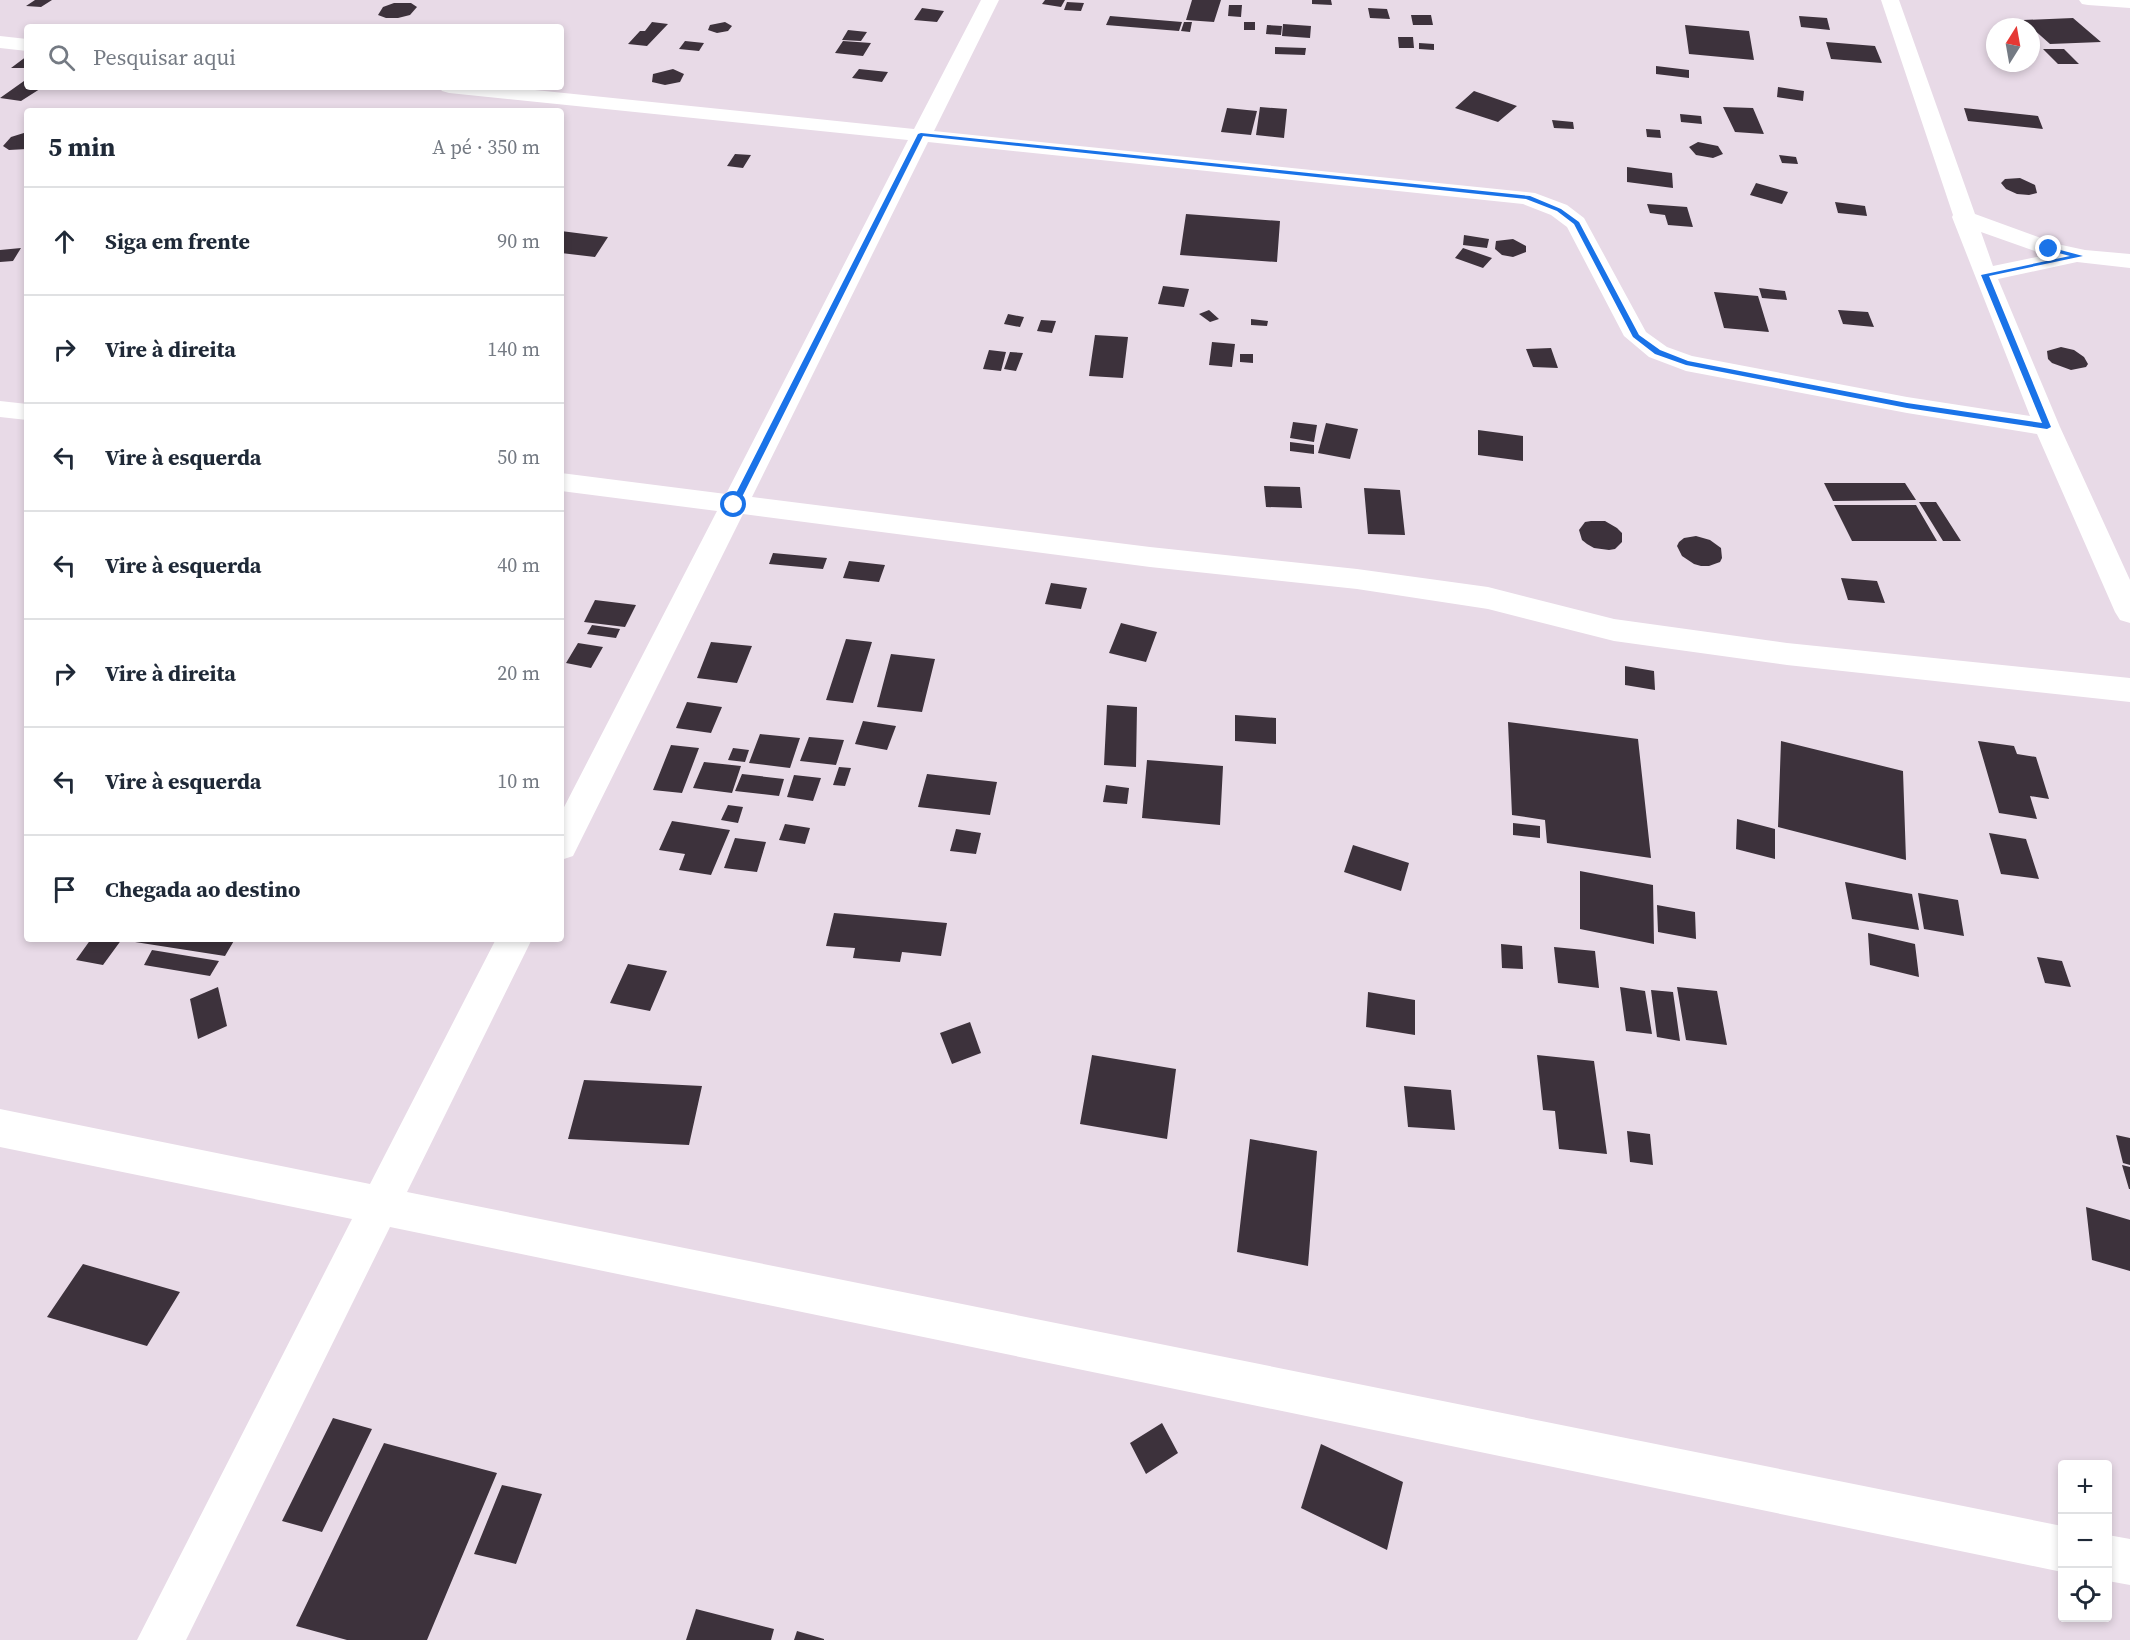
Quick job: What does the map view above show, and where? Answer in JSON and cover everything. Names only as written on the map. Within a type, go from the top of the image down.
[{"type":"street","points":[[564,840],[990,0]]},
{"type":"street","points":[[1890,0],[1963,217],[1985,275],[2047,427],[2130,612]]},
{"type":"street","points":[[2088,0],[2130,3]]},
{"type":"street","points":[[0,42],[24,45]]},
{"type":"street","points":[[479,90],[1527,198],[1559,210],[1576,223],[1636,336],[1658,352],[1686,363],[1907,405],[2047,427]]},
{"type":"street","points":[[1963,217],[2026,243],[2079,256],[2130,261]]},
{"type":"street","points":[[1985,275],[2079,256]]},
{"type":"street","points":[[0,409],[24,412]]},
{"type":"street","points":[[564,482],[1150,557],[1357,579],[1488,598],[1614,630],[1775,652],[2130,690]]},
{"type":"street","points":[[162,1640],[512,942]]},
{"type":"street","points":[[0,1128],[2058,1548]]},
{"type":"street","points":[[2112,1559],[2130,1562]]},
{"type":"building","points":[[35,0],[52,0],[41,7],[26,6]]},
{"type":"building","points":[[1045,0],[1065,0],[1061,7],[1042,4]]},
{"type":"building","points":[[1192,0],[1221,0],[1214,22],[1186,20]]},
{"type":"building","points":[[1312,0],[1331,0],[1332,5],[1312,4]]},
{"type":"building","points":[[1067,2],[1084,3],[1081,11],[1064,10]]},
{"type":"building","points":[[394,3],[411,3],[417,7],[410,15],[398,18],[378,15],[383,7]]},
{"type":"building","points":[[1229,5],[1242,5],[1241,17],[1228,16]]},
{"type":"building","points":[[922,8],[944,11],[937,22],[914,20]]},
{"type":"building","points":[[1368,8],[1387,9],[1390,19],[1370,18]]},
{"type":"building","points":[[1411,15],[1431,15],[1433,25],[1413,25]]},
{"type":"building","points":[[1110,16],[1182,22],[1179,31],[1106,25]]},
{"type":"building","points":[[1799,16],[1827,18],[1830,30],[1801,27]]},
{"type":"building","points":[[2073,18],[2101,42],[2050,44],[2040,35],[2040,19]]},
{"type":"building","points":[[652,22],[668,24],[647,46],[628,44],[640,31],[645,31]]},
{"type":"building","points":[[725,22],[732,26],[728,31],[717,33],[708,30],[710,25]]},
{"type":"building","points":[[1184,22],[1192,22],[1190,32],[1181,31]]},
{"type":"building","points":[[1244,22],[1255,22],[1255,30],[1244,30]]},
{"type":"building","points":[[1283,24],[1311,26],[1310,38],[1282,36]]},
{"type":"building","points":[[1267,25],[1282,26],[1281,35],[1266,34]]},
{"type":"building","points":[[1685,25],[1749,31],[1754,60],[1689,54]]},
{"type":"building","points":[[848,30],[867,32],[861,41],[842,40]]},
{"type":"building","points":[[1398,37],[1413,37],[1414,48],[1399,48]]},
{"type":"building","points":[[685,41],[704,43],[699,51],[679,49]]},
{"type":"building","points":[[843,41],[871,43],[863,56],[835,53]]},
{"type":"building","points":[[1826,42],[1875,46],[1882,63],[1831,59]]},
{"type":"building","points":[[1419,43],[1434,44],[1434,50],[1419,49]]},
{"type":"building","points":[[1275,47],[1306,48],[1305,55],[1275,54]]},
{"type":"building","points":[[2043,49],[2064,49],[2079,64],[2058,64]]},
{"type":"building","points":[[24,58],[24,68],[11,68]]},
{"type":"building","points":[[1656,66],[1689,70],[1689,78],[1656,74]]},
{"type":"building","points":[[673,69],[684,74],[680,82],[665,85],[652,82],[653,74]]},
{"type":"building","points":[[859,69],[888,72],[882,82],[852,78]]},
{"type":"building","points":[[24,81],[24,90],[38,90],[21,101],[0,98]]},
{"type":"building","points":[[1778,87],[1804,91],[1803,101],[1777,97]]},
{"type":"building","points":[[1474,91],[1517,106],[1498,122],[1455,108]]},
{"type":"building","points":[[1260,107],[1287,109],[1284,138],[1256,135]]},
{"type":"building","points":[[1723,107],[1753,108],[1764,134],[1735,132]]},
{"type":"building","points":[[1227,108],[1257,111],[1251,135],[1221,132]]},
{"type":"building","points":[[1964,108],[2038,116],[2043,129],[1968,121]]},
{"type":"building","points":[[1680,114],[1701,116],[1702,124],[1681,122]]},
{"type":"building","points":[[1552,120],[1573,122],[1574,129],[1554,128]]},
{"type":"building","points":[[1646,129],[1660,130],[1661,138],[1647,137]]},
{"type":"building","points":[[24,133],[24,149],[9,150],[3,146],[11,137]]},
{"type":"building","points":[[1698,142],[1718,146],[1723,154],[1713,158],[1696,155],[1689,147]]},
{"type":"building","points":[[735,154],[751,155],[743,168],[727,166]]},
{"type":"building","points":[[1779,155],[1796,157],[1798,164],[1782,163]]},
{"type":"building","points":[[1627,167],[1672,173],[1673,188],[1627,182]]},
{"type":"building","points":[[2020,178],[2035,185],[2037,193],[2017,194],[2006,189],[2001,183],[2005,179]]},
{"type":"building","points":[[1756,183],[1788,192],[1782,204],[1750,195]]},
{"type":"building","points":[[1835,202],[1865,206],[1867,216],[1838,213]]},
{"type":"building","points":[[1647,204],[1687,207],[1693,227],[1668,225],[1665,215],[1650,213]]},
{"type":"building","points":[[1186,214],[1280,221],[1277,262],[1180,255]]},
{"type":"building","points":[[564,231],[608,237],[595,257],[564,253]]},
{"type":"building","points":[[1464,235],[1489,239],[1487,248],[1463,245]]},
{"type":"building","points":[[1513,239],[1526,246],[1526,252],[1513,257],[1502,255],[1495,249],[1496,241]]},
{"type":"building","points":[[21,248],[13,261],[0,262],[0,250]]},
{"type":"building","points":[[1463,248],[1492,258],[1483,268],[1455,258]]},
{"type":"building","points":[[1163,286],[1189,289],[1184,307],[1158,304]]},
{"type":"building","points":[[1759,288],[1785,291],[1787,300],[1762,298]]},
{"type":"building","points":[[1714,292],[1758,296],[1769,332],[1724,328]]},
{"type":"building","points":[[1209,310],[1219,319],[1210,322],[1199,314]]},
{"type":"building","points":[[1838,310],[1868,312],[1874,327],[1843,324]]},
{"type":"building","points":[[1008,314],[1024,317],[1020,327],[1004,324]]},
{"type":"building","points":[[1251,319],[1268,321],[1267,326],[1251,325]]},
{"type":"building","points":[[1041,320],[1056,321],[1052,333],[1037,331]]},
{"type":"building","points":[[1095,335],[1128,337],[1123,378],[1089,376]]},
{"type":"building","points":[[1212,342],[1235,344],[1232,367],[1209,365]]},
{"type":"building","points":[[2061,347],[2074,350],[2084,357],[2088,364],[2086,367],[2071,370],[2052,363],[2048,359],[2047,351]]},
{"type":"building","points":[[1551,348],[1558,368],[1533,367],[1526,349]]},
{"type":"building","points":[[989,350],[1006,352],[1001,371],[983,369]]},
{"type":"building","points":[[1010,352],[1023,353],[1016,371],[1004,369]]},
{"type":"building","points":[[1240,354],[1253,354],[1253,363],[1240,362]]},
{"type":"building","points":[[1293,422],[1317,425],[1314,442],[1290,438]]},
{"type":"building","points":[[1326,423],[1358,429],[1350,459],[1318,453]]},
{"type":"building","points":[[1478,430],[1523,436],[1523,461],[1478,455]]},
{"type":"building","points":[[1290,442],[1314,445],[1314,454],[1290,451]]},
{"type":"building","points":[[1824,483],[1905,483],[1916,500],[1833,501]]},
{"type":"building","points":[[1264,486],[1300,487],[1302,508],[1266,507]]},
{"type":"building","points":[[1364,488],[1400,490],[1405,535],[1368,534]]},
{"type":"building","points":[[1919,502],[1936,502],[1961,541],[1943,541]]},
{"type":"building","points":[[1834,505],[1916,505],[1937,541],[1852,541]]},
{"type":"building","points":[[1605,521],[1617,528],[1622,533],[1622,542],[1615,549],[1609,550],[1594,548],[1587,544],[1582,540],[1579,530],[1585,522]]},
{"type":"building","points":[[1696,536],[1710,540],[1721,548],[1720,562],[1701,566],[1682,556],[1677,546],[1679,542],[1684,538]]},
{"type":"building","points":[[773,553],[827,558],[823,569],[769,564]]},
{"type":"building","points":[[849,561],[885,565],[879,582],[843,578]]},
{"type":"building","points":[[1841,578],[1877,581],[1885,603],[1848,600]]},
{"type":"building","points":[[1051,583],[1087,588],[1081,609],[1045,604]]},
{"type":"building","points":[[595,600],[636,605],[625,627],[584,622]]},
{"type":"building","points":[[1121,623],[1157,632],[1146,662],[1109,653]]},
{"type":"building","points":[[592,625],[620,629],[616,638],[587,634]]},
{"type":"building","points":[[846,639],[872,642],[853,703],[826,700]]},
{"type":"building","points":[[711,642],[752,646],[737,683],[697,678]]},
{"type":"building","points":[[578,643],[603,647],[591,668],[566,663]]},
{"type":"building","points":[[891,654],[935,659],[922,712],[877,707]]},
{"type":"building","points":[[1625,666],[1654,671],[1655,690],[1625,685]]},
{"type":"building","points":[[687,702],[722,707],[711,733],[676,728]]},
{"type":"building","points":[[1107,705],[1137,707],[1136,767],[1104,765]]},
{"type":"building","points":[[1235,715],[1276,718],[1276,744],[1235,741]]},
{"type":"building","points":[[863,721],[896,726],[887,750],[855,744]]},
{"type":"building","points":[[1508,722],[1638,739],[1651,858],[1547,843],[1545,820],[1512,815]]},
{"type":"building","points":[[760,734],[800,738],[790,768],[749,763]]},
{"type":"building","points":[[809,737],[844,740],[836,765],[800,761]]},
{"type":"building","points":[[1781,741],[1903,771],[1906,860],[1778,827]]},
{"type":"building","points":[[1978,741],[2014,746],[2017,754],[2036,757],[2049,799],[2030,796],[2037,819],[1999,813]]},
{"type":"building","points":[[671,745],[699,748],[682,793],[653,790]]},
{"type":"building","points":[[733,748],[749,750],[745,762],[728,760]]},
{"type":"building","points":[[1147,760],[1223,766],[1220,825],[1142,818]]},
{"type":"building","points":[[704,762],[741,766],[732,793],[693,788]]},
{"type":"building","points":[[839,767],[851,768],[845,786],[833,785]]},
{"type":"building","points":[[742,774],[784,779],[779,796],[735,791]]},
{"type":"building","points":[[927,774],[997,782],[990,815],[918,807]]},
{"type":"building","points":[[794,775],[821,778],[813,801],[787,797]]},
{"type":"building","points":[[1106,785],[1129,788],[1127,804],[1103,802]]},
{"type":"building","points":[[728,805],[743,807],[738,823],[721,820]]},
{"type":"building","points":[[1737,819],[1775,829],[1775,859],[1736,849]]},
{"type":"building","points":[[672,821],[730,830],[711,875],[679,870],[685,854],[659,850]]},
{"type":"building","points":[[1513,823],[1540,826],[1540,838],[1513,835]]},
{"type":"building","points":[[785,824],[810,828],[805,844],[779,840]]},
{"type":"building","points":[[956,829],[981,833],[976,854],[950,851]]},
{"type":"building","points":[[1989,833],[2026,839],[2039,879],[2001,874]]},
{"type":"building","points":[[735,838],[766,842],[757,872],[724,868]]},
{"type":"building","points":[[1353,845],[1409,863],[1401,891],[1344,872]]},
{"type":"building","points":[[1580,871],[1653,885],[1654,944],[1580,929]]},
{"type":"building","points":[[1845,882],[1912,894],[1919,930],[1852,919]]},
{"type":"building","points":[[1918,893],[1958,900],[1964,936],[1924,929]]},
{"type":"building","points":[[1657,905],[1695,912],[1696,939],[1658,932]]},
{"type":"building","points":[[834,913],[947,923],[941,956],[902,952],[900,962],[853,958],[855,948],[826,946]]},
{"type":"building","points":[[1868,933],[1915,944],[1919,977],[1870,965]]},
{"type":"building","points":[[89,942],[120,942],[103,965],[76,960]]},
{"type":"building","points":[[135,942],[233,942],[225,956]]},
{"type":"building","points":[[1501,944],[1522,946],[1523,969],[1502,968]]},
{"type":"building","points":[[1554,947],[1595,951],[1599,988],[1558,983]]},
{"type":"building","points":[[152,950],[219,961],[210,976],[144,965]]},
{"type":"building","points":[[2037,957],[2062,961],[2071,987],[2045,983]]},
{"type":"building","points":[[628,964],[667,971],[650,1011],[610,1003]]},
{"type":"building","points":[[218,987],[227,1026],[198,1039],[190,999]]},
{"type":"building","points":[[1620,987],[1645,991],[1652,1034],[1626,1031]]},
{"type":"building","points":[[1677,987],[1717,991],[1727,1045],[1686,1040]]},
{"type":"building","points":[[1651,990],[1673,992],[1680,1041],[1657,1037]]},
{"type":"building","points":[[1368,992],[1415,1000],[1415,1035],[1366,1027]]},
{"type":"building","points":[[970,1022],[981,1053],[952,1064],[940,1033]]},
{"type":"building","points":[[1092,1055],[1176,1069],[1167,1139],[1080,1124]]},
{"type":"building","points":[[1537,1055],[1594,1061],[1607,1154],[1559,1149],[1555,1111],[1543,1110]]},
{"type":"building","points":[[584,1080],[702,1086],[689,1145],[568,1139]]},
{"type":"building","points":[[1404,1086],[1451,1090],[1455,1130],[1408,1127]]},
{"type":"building","points":[[1627,1131],[1650,1134],[1653,1165],[1630,1162]]},
{"type":"building","points":[[2116,1135],[2130,1138],[2130,1165],[2123,1163]]},
{"type":"building","points":[[1250,1139],[1317,1151],[1308,1266],[1237,1252]]},
{"type":"building","points":[[2122,1165],[2130,1167],[2130,1189],[2129,1189]]},
{"type":"building","points":[[2086,1207],[2130,1220],[2130,1271],[2092,1260]]},
{"type":"building","points":[[83,1264],[180,1292],[147,1346],[47,1317]]},
{"type":"building","points":[[333,1418],[372,1429],[322,1532],[282,1521]]},
{"type":"building","points":[[1162,1423],[1178,1453],[1146,1474],[1130,1443]]},
{"type":"building","points":[[384,1443],[497,1473],[427,1640],[347,1640],[296,1626]]},
{"type":"building","points":[[1321,1444],[1403,1482],[1387,1550],[1301,1508]]},
{"type":"building","points":[[502,1485],[542,1494],[516,1564],[474,1554]]},
{"type":"building","points":[[696,1609],[774,1629],[771,1640],[686,1640]]},
{"type":"building","points":[[797,1631],[824,1639],[824,1640],[794,1640]]},
{"type":"route","points":[[734,505],[921,134],[1527,198],[1559,210],[1576,223],[1636,336],[1658,352],[1686,363],[1907,405],[2047,427],[1985,275],[2079,256],[2049,249]]}]
